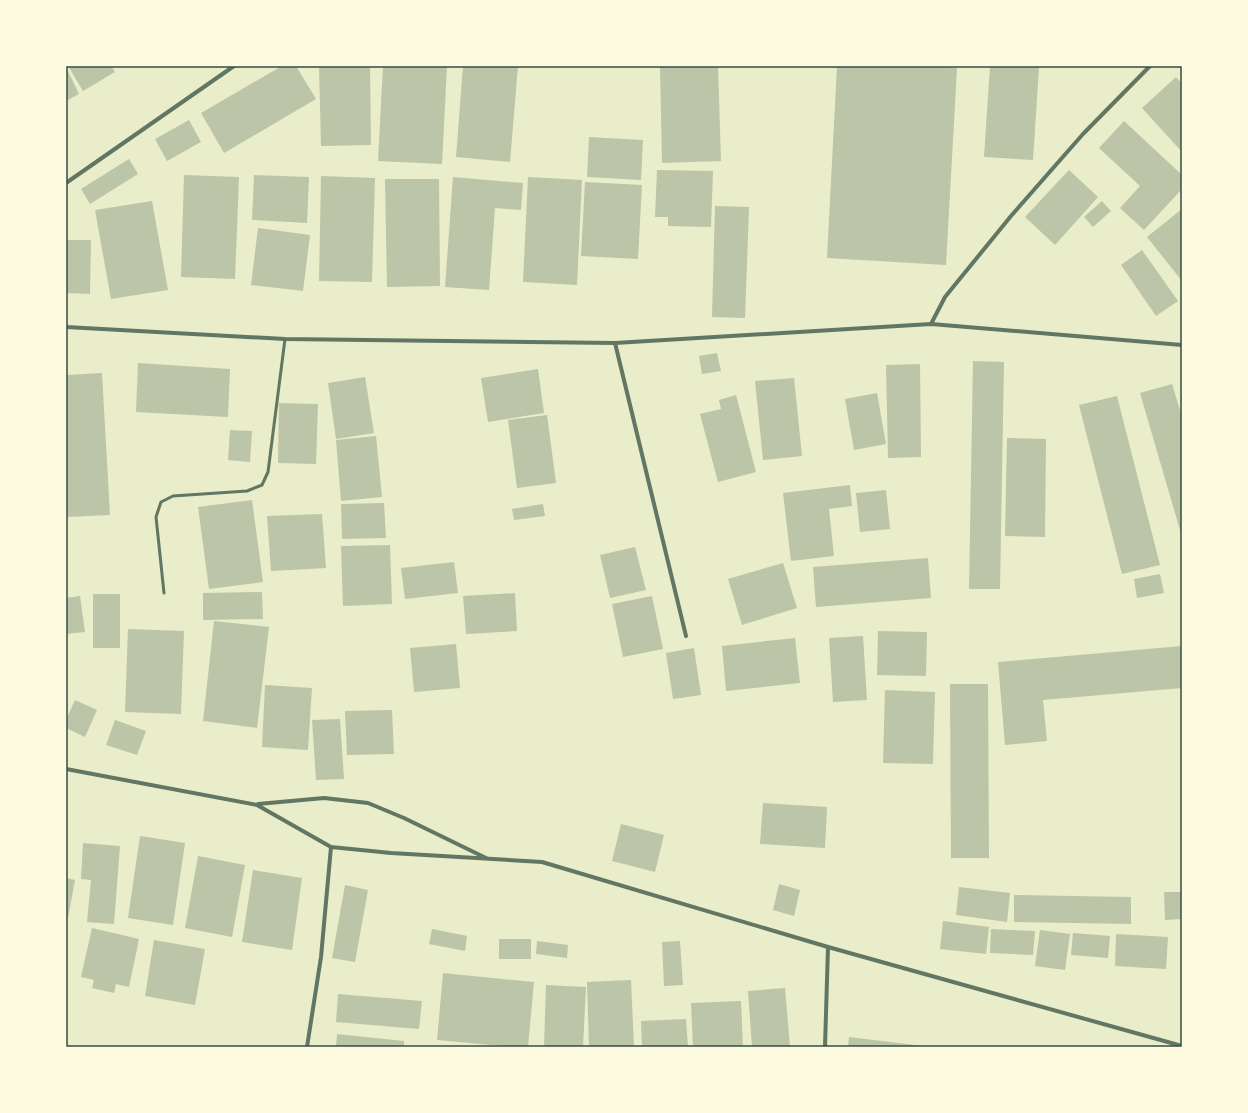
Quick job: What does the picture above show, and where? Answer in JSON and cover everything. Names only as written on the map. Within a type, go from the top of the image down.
[{"type":"street","points":[[66,182],[234,66]]},
{"type":"street","points":[[932,324],[945,297],[1011,216],[1083,134],[1150,66]]},
{"type":"street","points":[[66,327],[284,339],[615,343],[932,324],[1182,345]]},
{"type":"street","points":[[615,343],[686,636]]},
{"type":"street","points":[[66,769],[257,804],[324,798],[368,803],[404,818],[488,859]]},
{"type":"street","points":[[257,804],[331,846],[391,853],[542,862],[828,947],[1182,1046]]},
{"type":"street","points":[[307,1047],[321,957],[331,846]]},
{"type":"street","points":[[826,1047],[828,947]]},
{"type":"lane","points":[[164,594],[156,517],[161,502],[173,496],[247,491],[262,485],[268,472],[284,339]]},
{"type":"building","points":[[68,66],[111,66],[115,72],[83,91]]},
{"type":"building","points":[[282,66],[296,66],[316,99],[224,153],[201,113]]},
{"type":"building","points":[[319,66],[370,66],[371,145],[321,146]]},
{"type":"building","points":[[383,66],[447,66],[442,164],[378,161]]},
{"type":"building","points":[[463,66],[518,66],[510,162],[456,157]]},
{"type":"building","points":[[660,66],[718,66],[721,161],[662,163]]},
{"type":"building","points":[[837,66],[927,66],[957,68],[946,265],[827,258]]},
{"type":"building","points":[[990,66],[1039,67],[1033,160],[984,157]]},
{"type":"building","points":[[66,67],[79,94],[66,101]]},
{"type":"building","points":[[1176,77],[1182,84],[1182,152],[1142,108]]},
{"type":"building","points":[[189,120],[201,142],[167,161],[155,139]]},
{"type":"building","points":[[1124,121],[1182,175],[1182,189],[1144,230],[1120,208],[1140,186],[1099,148]]},
{"type":"building","points":[[589,137],[643,140],[641,180],[587,177]]},
{"type":"building","points":[[129,159],[138,174],[90,204],[81,189]]},
{"type":"building","points":[[657,170],[713,171],[711,227],[668,226],[668,217],[655,217]]},
{"type":"building","points":[[1069,170],[1098,197],[1055,245],[1025,217]]},
{"type":"building","points":[[184,175],[239,177],[235,279],[181,277]]},
{"type":"building","points":[[254,175],[309,177],[307,223],[252,220]]},
{"type":"building","points":[[321,176],[375,178],[372,282],[319,281]]},
{"type":"building","points":[[453,177],[523,183],[521,210],[495,208],[489,290],[445,287]]},
{"type":"building","points":[[528,177],[582,180],[577,285],[523,282]]},
{"type":"building","points":[[385,179],[439,179],[440,286],[387,287]]},
{"type":"building","points":[[585,182],[642,185],[638,259],[581,256]]},
{"type":"building","points":[[152,201],[168,290],[111,299],[95,210]]},
{"type":"building","points":[[1102,201],[1111,211],[1093,227],[1084,217]]},
{"type":"building","points":[[715,206],[749,207],[745,318],[712,317]]},
{"type":"building","points":[[1182,209],[1182,281],[1147,237]]},
{"type":"building","points":[[258,228],[310,235],[303,291],[251,285]]},
{"type":"building","points":[[66,240],[91,240],[90,294],[66,293]]},
{"type":"building","points":[[1142,250],[1178,301],[1156,316],[1121,265]]},
{"type":"building","points":[[717,353],[721,371],[702,374],[699,356]]},
{"type":"building","points":[[973,361],[1004,362],[1000,589],[969,589]]},
{"type":"building","points":[[138,363],[230,369],[228,417],[136,412]]},
{"type":"building","points":[[920,364],[921,457],[888,458],[886,365]]},
{"type":"building","points":[[538,369],[544,413],[488,422],[481,378]]},
{"type":"building","points":[[102,373],[110,515],[66,517],[66,375]]},
{"type":"building","points":[[365,377],[374,433],[336,439],[328,383]]},
{"type":"building","points":[[794,378],[802,456],[763,460],[755,381]]},
{"type":"building","points":[[1172,384],[1182,417],[1182,537],[1140,393]]},
{"type":"building","points":[[877,393],[886,444],[854,450],[845,399]]},
{"type":"building","points":[[736,395],[756,472],[718,482],[700,414],[721,409],[719,400]]},
{"type":"building","points":[[1117,396],[1160,565],[1122,574],[1079,405]]},
{"type":"building","points":[[279,403],[318,404],[316,464],[278,463]]},
{"type":"building","points":[[547,415],[556,483],[517,488],[508,420]]},
{"type":"building","points":[[230,430],[252,431],[250,462],[228,460]]},
{"type":"building","points":[[376,436],[382,497],[341,501],[336,440]]},
{"type":"building","points":[[1007,438],[1046,439],[1045,537],[1005,536]]},
{"type":"building","points":[[850,485],[852,506],[829,509],[834,556],[791,561],[783,493]]},
{"type":"building","points":[[886,490],[890,529],[860,532],[856,493]]},
{"type":"building","points":[[252,500],[263,582],[209,589],[198,507]]},
{"type":"building","points":[[384,503],[386,538],[342,539],[341,504]]},
{"type":"building","points":[[543,504],[545,516],[514,520],[512,509]]},
{"type":"building","points":[[322,514],[326,568],[271,571],[267,516]]},
{"type":"building","points":[[390,545],[392,604],[343,606],[341,546]]},
{"type":"building","points":[[635,547],[646,590],[610,598],[600,555]]},
{"type":"building","points":[[928,558],[931,598],[816,607],[813,567]]},
{"type":"building","points":[[454,562],[458,593],[405,599],[401,568]]},
{"type":"building","points":[[783,563],[797,608],[742,625],[728,579]]},
{"type":"building","points":[[1160,574],[1164,593],[1137,598],[1134,579]]},
{"type":"building","points":[[262,592],[263,619],[203,620],[203,593]]},
{"type":"building","points":[[515,593],[517,631],[466,634],[463,596]]},
{"type":"building","points":[[93,594],[120,594],[120,648],[93,648]]},
{"type":"building","points":[[80,596],[85,632],[66,634],[66,598]]},
{"type":"building","points":[[652,596],[663,649],[623,657],[612,604]]},
{"type":"building","points":[[214,621],[269,627],[257,728],[203,721]]},
{"type":"building","points":[[128,629],[184,631],[181,714],[125,712]]},
{"type":"building","points":[[878,631],[927,632],[926,676],[877,675]]},
{"type":"building","points":[[863,636],[867,700],[833,702],[829,638]]},
{"type":"building","points":[[795,638],[800,683],[726,691],[722,646]]},
{"type":"building","points":[[456,644],[460,688],[414,692],[410,648]]},
{"type":"building","points":[[1182,646],[1182,688],[1043,700],[1047,741],[1005,745],[998,662]]},
{"type":"building","points":[[694,648],[701,695],[673,699],[666,653]]},
{"type":"building","points":[[950,684],[988,684],[989,858],[951,858]]},
{"type":"building","points":[[265,685],[312,688],[308,750],[262,747]]},
{"type":"building","points":[[885,690],[935,692],[933,764],[883,763]]},
{"type":"building","points":[[75,700],[97,710],[85,737],[66,728],[66,720]]},
{"type":"building","points":[[392,710],[394,754],[347,755],[345,711]]},
{"type":"building","points":[[340,719],[344,779],[316,780],[312,720]]},
{"type":"building","points":[[115,720],[146,731],[137,755],[106,745]]},
{"type":"building","points":[[763,803],[827,807],[825,848],[760,844]]},
{"type":"building","points":[[621,824],[664,835],[655,872],[612,861]]},
{"type":"building","points":[[140,836],[185,843],[173,925],[128,918]]},
{"type":"building","points":[[83,843],[120,846],[114,924],[87,922],[91,880],[81,879]]},
{"type":"building","points":[[198,856],[245,865],[232,937],[185,928]]},
{"type":"building","points":[[253,870],[302,878],[292,950],[242,942]]},
{"type":"building","points":[[66,878],[75,880],[68,918],[66,917]]},
{"type":"building","points":[[779,884],[800,890],[794,916],[773,910]]},
{"type":"building","points":[[345,885],[368,890],[355,962],[332,958]]},
{"type":"building","points":[[959,887],[1010,893],[1007,922],[956,915]]},
{"type":"building","points":[[1164,892],[1182,892],[1182,919],[1165,920]]},
{"type":"building","points":[[1014,895],[1131,897],[1131,924],[1014,922]]},
{"type":"building","points":[[943,921],[989,927],[986,954],[940,949]]},
{"type":"building","points":[[92,928],[139,939],[129,987],[116,984],[114,993],[92,988],[94,980],[81,977]]},
{"type":"building","points":[[432,929],[467,936],[465,951],[429,944]]},
{"type":"building","points":[[991,929],[1035,931],[1033,955],[990,953]]},
{"type":"building","points":[[1040,930],[1070,934],[1065,970],[1035,966]]},
{"type":"building","points":[[1073,933],[1110,936],[1108,958],[1071,955]]},
{"type":"building","points":[[1116,934],[1168,937],[1166,969],[1115,966]]},
{"type":"building","points":[[499,939],[531,939],[531,959],[499,959]]},
{"type":"building","points":[[154,940],[205,949],[195,1005],[145,996]]},
{"type":"building","points":[[537,941],[568,945],[567,958],[536,954]]},
{"type":"building","points":[[680,941],[683,985],[664,986],[662,942]]},
{"type":"building","points":[[443,973],[534,982],[528,1047],[512,1047],[437,1040]]},
{"type":"building","points":[[631,980],[634,1047],[589,1047],[587,982]]},
{"type":"building","points":[[546,985],[586,987],[583,1047],[544,1047]]},
{"type":"building","points":[[785,988],[790,1047],[752,1047],[748,991]]},
{"type":"building","points":[[338,994],[422,1001],[419,1029],[336,1022]]},
{"type":"building","points":[[741,1001],[743,1047],[693,1047],[691,1003]]},
{"type":"building","points":[[686,1019],[688,1047],[642,1047],[641,1021]]},
{"type":"building","points":[[337,1034],[404,1041],[404,1047],[336,1047]]},
{"type":"building","points":[[849,1037],[923,1046],[923,1047],[848,1047]]}]
